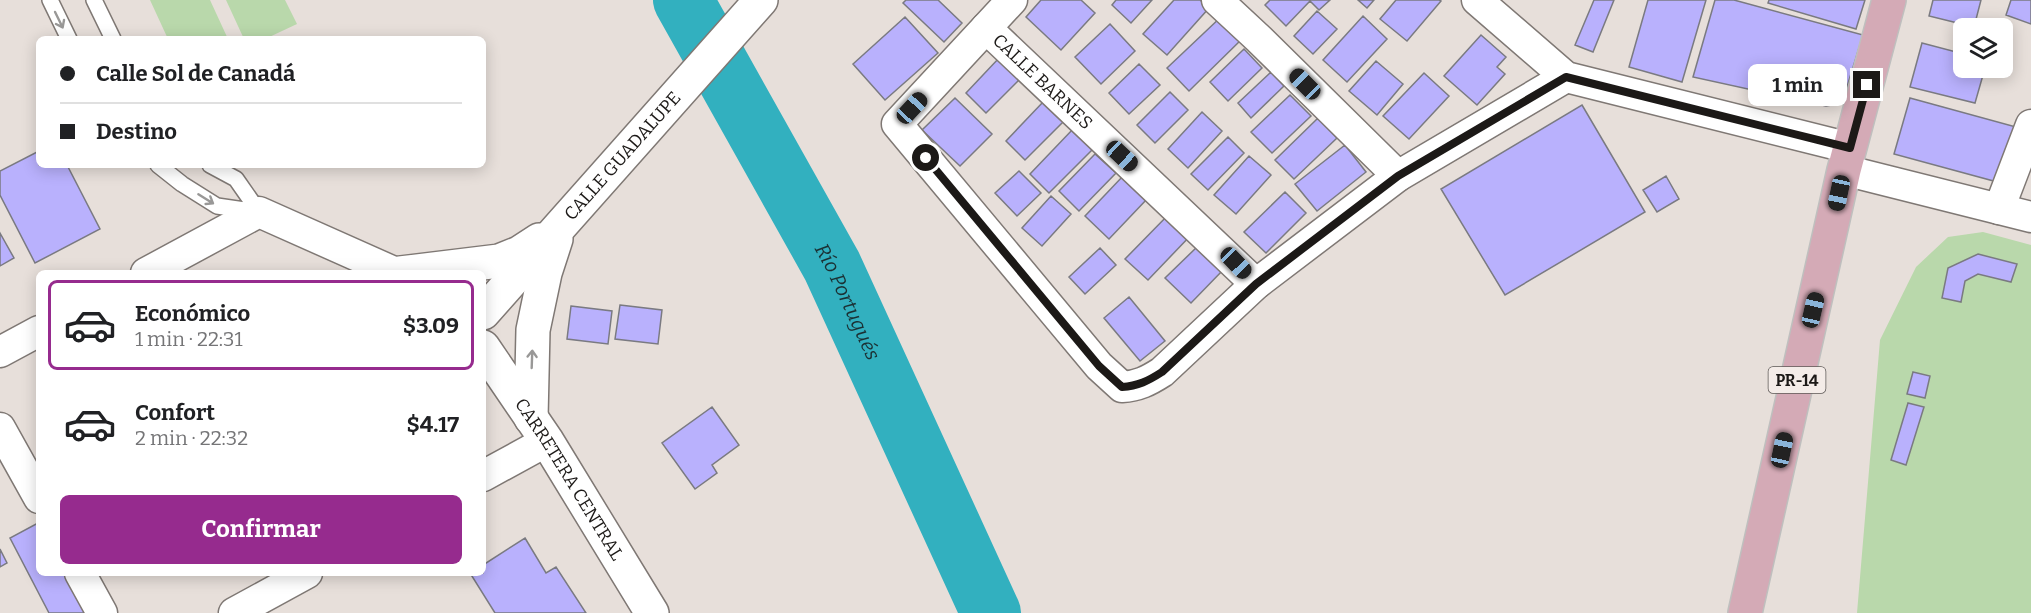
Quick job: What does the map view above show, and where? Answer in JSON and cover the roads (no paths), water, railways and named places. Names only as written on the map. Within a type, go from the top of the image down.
[{"type":"main road","name":"PR-14","points":[[1745,613],[1847,159],[1889,0]]},
{"type":"street","name":"CALLE GUADALUPE","points":[[486,310],[761,0]]},
{"type":"street","points":[[1012,0],[897,124],[1099,366],[1122,387],[1147,382],[1162,372],[1256,284],[1398,176],[1566,77]]},
{"type":"street","points":[[1217,0],[1398,176]]},
{"type":"street","points":[[1477,0],[1566,77],[1847,159],[1999,209],[2031,217]]},
{"type":"street","name":"CALLE BARNES","points":[[986,28],[1256,284]]},
{"type":"street","points":[[1999,209],[2031,125]]},
{"type":"street","points":[[152,270],[259,212],[391,270]]},
{"type":"street","points":[[424,270],[500,261],[519,253],[559,229]]},
{"type":"street","points":[[486,473],[539,429],[533,330],[544,273],[559,229]]},
{"type":"street","points":[[0,352],[36,333]]},
{"type":"street","name":"CARRETERA CENTRAL","points":[[486,351],[539,429],[652,613]]},
{"type":"street","points":[[0,428],[36,493]]},
{"type":"street","points":[[82,576],[102,613]]},
{"type":"street","points":[[234,613],[302,576]]},
{"type":"lane","points":[[50,0],[68,36]]},
{"type":"lane","points":[[94,0],[112,36]]},
{"type":"lane","points":[[162,168],[217,206],[259,212]]},
{"type":"lane","points":[[216,168],[236,179],[259,212]]},
{"type":"waterway","name":"Río Portugués","points":[[683,0],[832,266],[991,613]]}]
